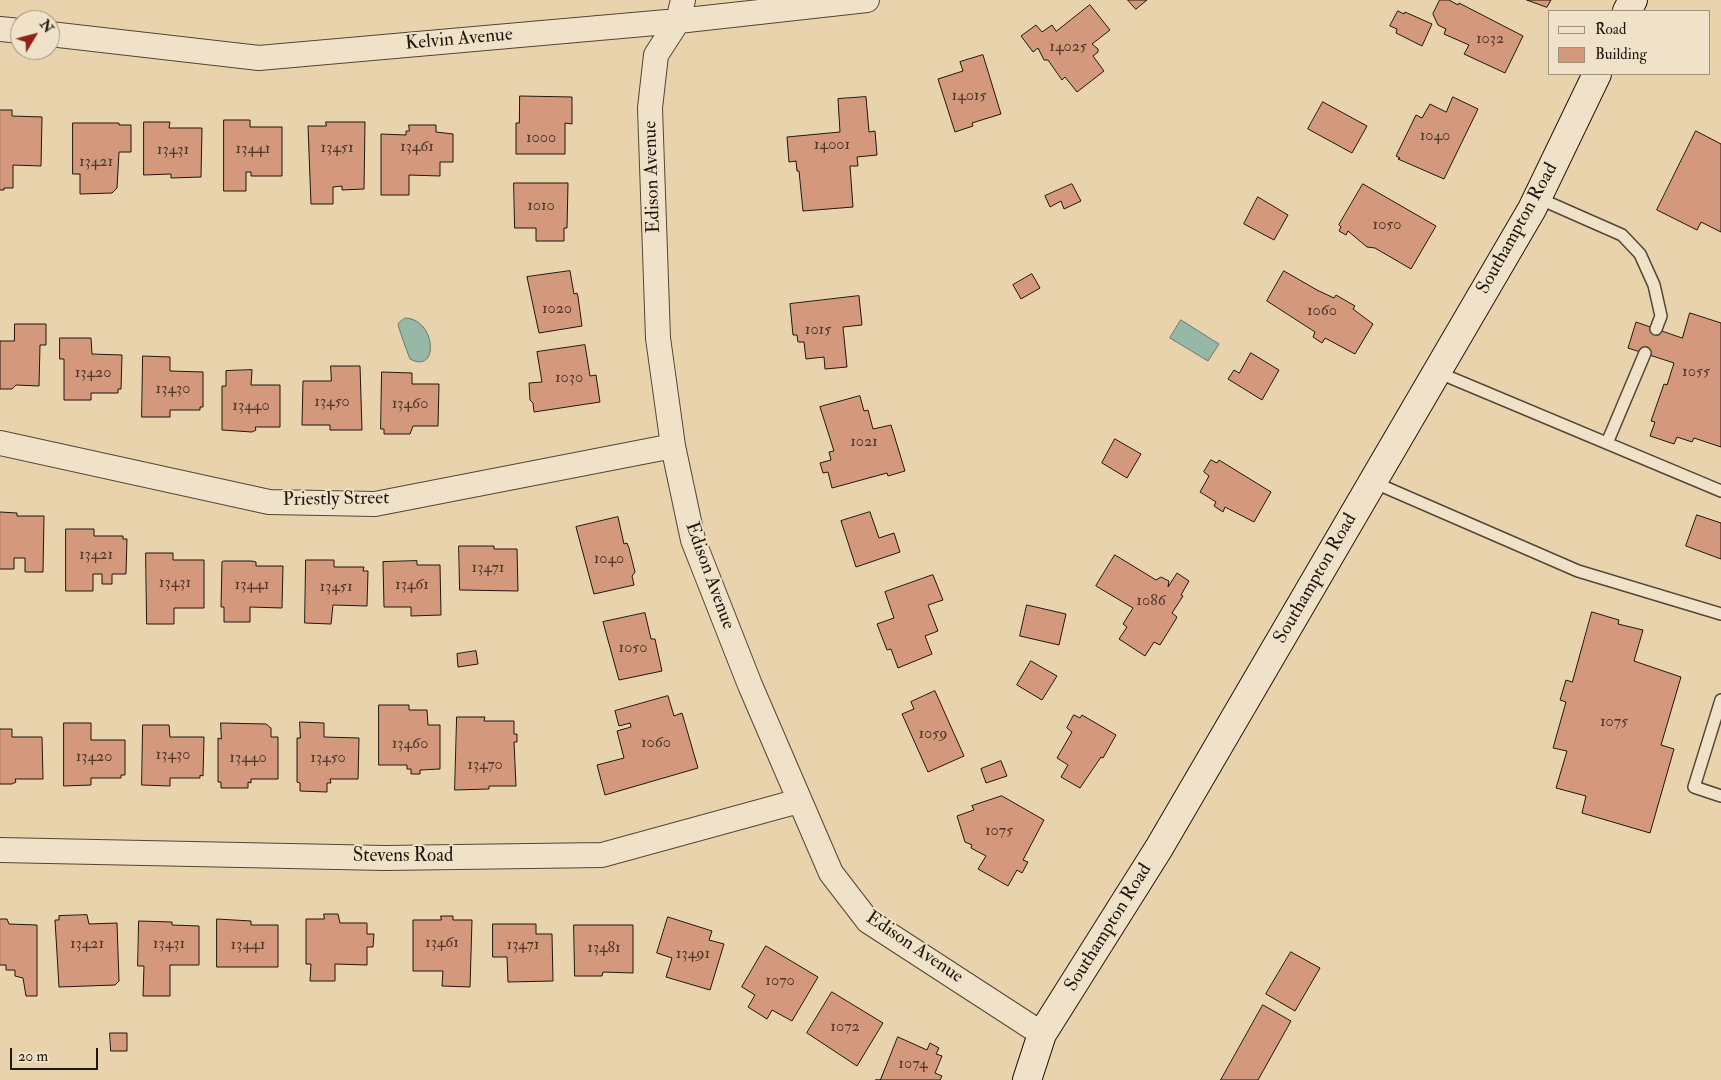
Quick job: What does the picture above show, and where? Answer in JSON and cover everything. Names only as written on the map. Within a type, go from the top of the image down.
[{"type":"street","name":"Kelvin Avenue","points":[[60,35],[259,58],[681,10],[868,0]]},
{"type":"street","name":"Edison Avenue","points":[[681,10],[656,55],[650,108],[658,338],[674,446],[693,540],[750,684],[831,873],[868,921],[1042,1034]]},
{"type":"street","name":"Southampton Road","points":[[1027,1080],[1042,1034],[1159,848],[1538,198],[1598,75]]},
{"type":"street","name":"Priestly Street","points":[[0,443],[269,502],[375,504],[674,446]]},
{"type":"street","name":"Stevens Road","points":[[0,850],[385,858],[602,855],[799,801]]},
{"type":"lane","points":[[1538,198],[1622,235],[1640,254],[1654,285],[1661,316],[1656,329]]},
{"type":"lane","points":[[1607,443],[1645,353]]},
{"type":"lane","points":[[1437,372],[1721,491]]},
{"type":"lane","points":[[1373,482],[1578,571],[1721,614]]},
{"type":"lane","points":[[1721,700],[1694,787],[1721,796]]},
{"type":"shaded area","points":[[405,318],[415,320],[428,335],[430,353],[426,359],[420,362],[410,359],[401,335],[398,324]]},
{"type":"shaded area","points":[[1181,320],[1219,344],[1208,361],[1170,338]]},
{"type":"building","points":[[1128,0],[1147,0],[1136,9]]},
{"type":"building","points":[[1440,0],[1449,0],[1458,5],[1459,3],[1523,36],[1505,73],[1464,54],[1469,45],[1444,34],[1446,29],[1438,25],[1433,14]]},
{"type":"building","points":[[1527,0],[1551,0],[1547,7]]},
{"type":"building","points":[[1090,5],[1110,30],[1092,44],[1098,49],[1098,52],[1093,56],[1104,71],[1077,92],[1065,77],[1062,80],[1048,60],[1044,60],[1038,48],[1033,52],[1021,36],[1036,25],[1042,32],[1052,25],[1056,31]]},
{"type":"building","points":[[1398,11],[1404,14],[1405,12],[1432,24],[1422,46],[1396,33],[1397,29],[1390,26]]},
{"type":"building","points":[[983,55],[1001,114],[972,123],[973,126],[955,132],[938,79],[963,71],[960,62]]},
{"type":"building","points":[[520,96],[572,97],[572,124],[565,123],[565,154],[516,154],[516,123],[519,123]]},
{"type":"building","points":[[866,97],[869,132],[875,131],[877,155],[857,157],[858,166],[850,166],[853,207],[803,211],[799,171],[797,171],[796,161],[789,162],[787,137],[840,132],[838,99]]},
{"type":"building","points":[[1453,97],[1478,109],[1444,179],[1398,159],[1400,158],[1396,156],[1416,115],[1422,118],[1430,104],[1446,112]]},
{"type":"building","points":[[1323,102],[1367,126],[1352,153],[1308,129]]},
{"type":"building","points":[[0,110],[12,110],[12,116],[42,117],[41,166],[13,165],[13,188],[4,188],[4,190],[0,190]]},
{"type":"building","points":[[224,120],[250,120],[250,127],[282,127],[282,176],[251,176],[251,172],[246,172],[246,191],[224,191]]},
{"type":"building","points":[[144,122],[170,122],[169,128],[202,128],[201,177],[171,178],[171,174],[144,175]]},
{"type":"building","points":[[326,122],[365,122],[364,189],[342,190],[342,186],[333,187],[333,204],[311,204],[308,126],[326,126]]},
{"type":"building","points":[[73,123],[119,123],[119,125],[131,125],[131,152],[119,152],[117,188],[112,193],[80,194],[80,174],[73,174]]},
{"type":"building","points":[[409,125],[436,125],[436,132],[453,134],[453,162],[440,162],[440,176],[409,175],[409,195],[381,195],[381,134],[406,135],[406,131],[409,131]]},
{"type":"building","points":[[1696,131],[1721,144],[1721,232],[1701,222],[1697,230],[1657,210]]},
{"type":"building","points":[[514,183],[568,183],[567,228],[564,228],[564,241],[536,241],[536,228],[515,228]]},
{"type":"building","points":[[1072,184],[1081,201],[1064,209],[1061,201],[1050,207],[1045,196]]},
{"type":"building","points":[[1363,184],[1436,226],[1411,269],[1375,248],[1367,247],[1348,231],[1346,235],[1339,231],[1341,227],[1339,225]]},
{"type":"building","points":[[1258,197],[1288,215],[1274,240],[1244,224]]},
{"type":"building","points":[[570,271],[574,294],[577,293],[578,297],[582,326],[539,333],[527,277]]},
{"type":"building","points":[[1284,271],[1317,290],[1334,298],[1336,295],[1355,306],[1353,309],[1373,324],[1355,354],[1325,338],[1322,343],[1313,337],[1315,332],[1267,301]]},
{"type":"building","points":[[1032,274],[1040,288],[1021,299],[1013,285]]},
{"type":"building","points":[[859,296],[862,325],[843,327],[847,367],[825,369],[824,357],[806,359],[804,342],[798,342],[797,335],[793,335],[790,304]]},
{"type":"building","points":[[1690,313],[1721,323],[1721,447],[1694,438],[1692,442],[1677,437],[1674,444],[1650,436],[1655,422],[1651,421],[1664,384],[1667,385],[1674,363],[1628,348],[1636,322],[1682,338]]},
{"type":"building","points":[[15,324],[46,324],[46,345],[40,345],[39,386],[16,385],[12,389],[0,389],[0,341],[14,341]]},
{"type":"building","points":[[60,338],[91,338],[92,354],[122,355],[121,389],[118,389],[118,393],[91,393],[91,400],[64,400],[64,359],[60,359]]},
{"type":"building","points":[[585,345],[590,376],[596,375],[600,402],[534,412],[533,403],[530,400],[529,383],[542,382],[537,352]]},
{"type":"building","points":[[1251,353],[1279,370],[1262,400],[1228,379],[1234,370],[1239,373]]},
{"type":"building","points":[[143,356],[170,357],[170,371],[203,372],[203,407],[200,407],[200,410],[170,410],[170,417],[142,417]]},
{"type":"building","points":[[331,366],[360,366],[362,430],[330,430],[330,425],[302,425],[303,381],[331,381]]},
{"type":"building","points":[[252,370],[251,385],[280,385],[280,427],[255,427],[256,430],[252,432],[222,430],[222,386],[226,386],[226,371]]},
{"type":"building","points":[[382,372],[412,373],[412,384],[439,384],[438,426],[413,426],[410,434],[384,434],[384,429],[381,429]]},
{"type":"building","points":[[860,396],[864,411],[868,410],[873,429],[891,425],[905,471],[888,476],[887,473],[832,488],[828,472],[823,473],[820,463],[831,460],[829,452],[834,451],[820,407]]},
{"type":"building","points":[[1115,439],[1141,454],[1127,478],[1102,463]]},
{"type":"building","points":[[1211,460],[1217,463],[1219,460],[1271,492],[1254,522],[1225,507],[1223,512],[1214,506],[1216,502],[1200,492],[1209,476],[1204,472]]},
{"type":"building","points":[[0,512],[17,513],[17,516],[44,516],[43,572],[25,572],[25,558],[14,558],[14,569],[0,569]]},
{"type":"building","points":[[870,512],[879,538],[894,533],[900,552],[856,567],[841,521]]},
{"type":"building","points":[[1697,515],[1721,523],[1721,559],[1686,546]]},
{"type":"building","points":[[618,517],[624,544],[627,543],[629,548],[635,572],[632,576],[634,585],[594,594],[576,527]]},
{"type":"building","points":[[66,529],[94,529],[94,536],[123,536],[123,539],[127,539],[126,574],[112,574],[112,584],[102,584],[102,574],[93,574],[93,591],[66,591]]},
{"type":"building","points":[[459,546],[494,546],[494,549],[517,549],[518,591],[460,590]]},
{"type":"building","points":[[146,553],[173,553],[173,560],[204,560],[204,608],[174,608],[174,624],[147,624]]},
{"type":"building","points":[[1115,555],[1156,580],[1161,577],[1169,581],[1168,587],[1177,573],[1189,581],[1181,595],[1183,596],[1172,613],[1177,617],[1176,619],[1160,645],[1154,642],[1145,656],[1119,639],[1127,627],[1123,624],[1133,608],[1096,586]]},
{"type":"building","points":[[306,560],[334,560],[334,567],[364,567],[363,571],[368,571],[367,606],[333,605],[331,624],[305,623]]},
{"type":"building","points":[[252,561],[256,562],[256,566],[283,566],[282,608],[250,607],[250,622],[224,622],[224,607],[221,607],[222,562]]},
{"type":"building","points":[[417,561],[417,565],[440,565],[441,615],[411,616],[411,607],[384,607],[383,562]]},
{"type":"building","points":[[933,575],[943,600],[928,605],[938,631],[925,636],[932,654],[898,668],[891,649],[887,650],[877,624],[894,618],[885,592]]},
{"type":"building","points":[[1027,605],[1066,614],[1059,645],[1020,636]]},
{"type":"building","points":[[1592,612],[1619,620],[1618,624],[1643,630],[1634,661],[1681,677],[1661,745],[1674,749],[1650,833],[1582,813],[1586,796],[1556,788],[1567,751],[1553,748],[1566,702],[1560,700],[1566,680],[1572,682]]},
{"type":"building","points":[[645,613],[651,639],[655,639],[662,671],[619,680],[603,622]]},
{"type":"building","points":[[476,651],[478,664],[458,667],[457,654]]},
{"type":"building","points":[[1031,661],[1057,676],[1042,700],[1017,685]]},
{"type":"building","points":[[935,691],[964,756],[928,772],[902,714],[914,709],[911,702]]},
{"type":"building","points":[[668,696],[674,716],[682,713],[698,768],[605,795],[597,765],[624,758],[617,731],[631,727],[630,723],[619,726],[615,711]]},
{"type":"building","points":[[379,705],[409,705],[409,710],[427,710],[428,725],[440,725],[440,769],[420,770],[420,774],[411,774],[411,769],[407,769],[407,765],[379,765]]},
{"type":"building","points":[[1074,715],[1080,718],[1082,715],[1116,735],[1103,758],[1101,757],[1080,788],[1061,777],[1068,765],[1057,758],[1072,732],[1067,728]]},
{"type":"building","points":[[457,717],[485,717],[484,721],[514,721],[514,734],[517,734],[517,742],[514,742],[516,786],[489,786],[489,789],[455,790]]},
{"type":"building","points":[[300,722],[324,723],[324,737],[359,738],[358,779],[330,779],[331,783],[327,783],[327,792],[300,791],[300,783],[297,782],[297,738],[300,738]]},
{"type":"building","points":[[64,723],[91,723],[91,740],[125,740],[125,775],[121,775],[121,778],[91,778],[91,785],[64,786]]},
{"type":"building","points":[[221,723],[266,724],[271,728],[271,737],[278,737],[278,779],[251,779],[251,783],[248,782],[248,788],[221,788],[221,782],[218,782],[218,738],[221,739]]},
{"type":"building","points":[[143,725],[169,725],[170,737],[204,737],[203,776],[200,775],[200,778],[170,778],[170,786],[142,785]]},
{"type":"building","points":[[0,729],[12,729],[12,737],[42,737],[43,779],[15,779],[16,782],[12,784],[0,784]]},
{"type":"building","points":[[1001,761],[1007,776],[986,783],[981,769]]},
{"type":"building","points":[[1002,796],[1044,820],[1023,860],[1028,862],[1022,873],[1017,870],[1008,886],[978,869],[986,856],[971,848],[972,845],[965,842],[957,816],[974,810],[972,806]]},
{"type":"building","points":[[324,914],[338,914],[340,923],[367,923],[367,934],[374,934],[373,947],[367,947],[367,965],[335,964],[335,981],[310,981],[311,964],[306,964],[306,919],[324,919]]},
{"type":"building","points":[[87,915],[89,924],[117,923],[119,981],[115,985],[59,987],[55,920],[59,920],[59,916]]},
{"type":"building","points":[[441,916],[453,916],[453,920],[472,920],[470,987],[442,986],[443,971],[413,971],[413,920],[441,920]]},
{"type":"building","points":[[668,917],[712,931],[709,940],[724,944],[710,990],[666,977],[672,958],[657,953]]},
{"type":"building","points":[[0,919],[7,919],[9,924],[37,925],[37,996],[26,996],[23,978],[15,976],[15,970],[6,970],[6,965],[0,965]]},
{"type":"building","points":[[217,919],[251,921],[251,925],[278,925],[278,967],[217,967]]},
{"type":"building","points":[[139,921],[172,922],[172,925],[199,926],[199,965],[170,965],[170,996],[143,996],[144,966],[138,966]]},
{"type":"building","points":[[493,924],[536,924],[536,934],[552,934],[553,981],[508,982],[507,957],[493,957]]},
{"type":"building","points":[[574,925],[633,925],[633,973],[603,972],[602,976],[575,976]]},
{"type":"building","points":[[766,946],[818,977],[792,1021],[772,1010],[767,1019],[748,1007],[755,995],[742,987]]},
{"type":"building","points":[[1291,952],[1320,968],[1295,1011],[1266,994]]},
{"type":"building","points":[[832,992],[883,1023],[857,1066],[807,1033]]},
{"type":"building","points":[[1263,1005],[1291,1021],[1258,1080],[1221,1080]]},
{"type":"building","points":[[110,1033],[127,1033],[127,1051],[111,1051]]},
{"type":"building","points":[[898,1037],[927,1050],[930,1043],[939,1048],[936,1054],[942,1056],[935,1073],[942,1076],[940,1080],[880,1080]]}]
